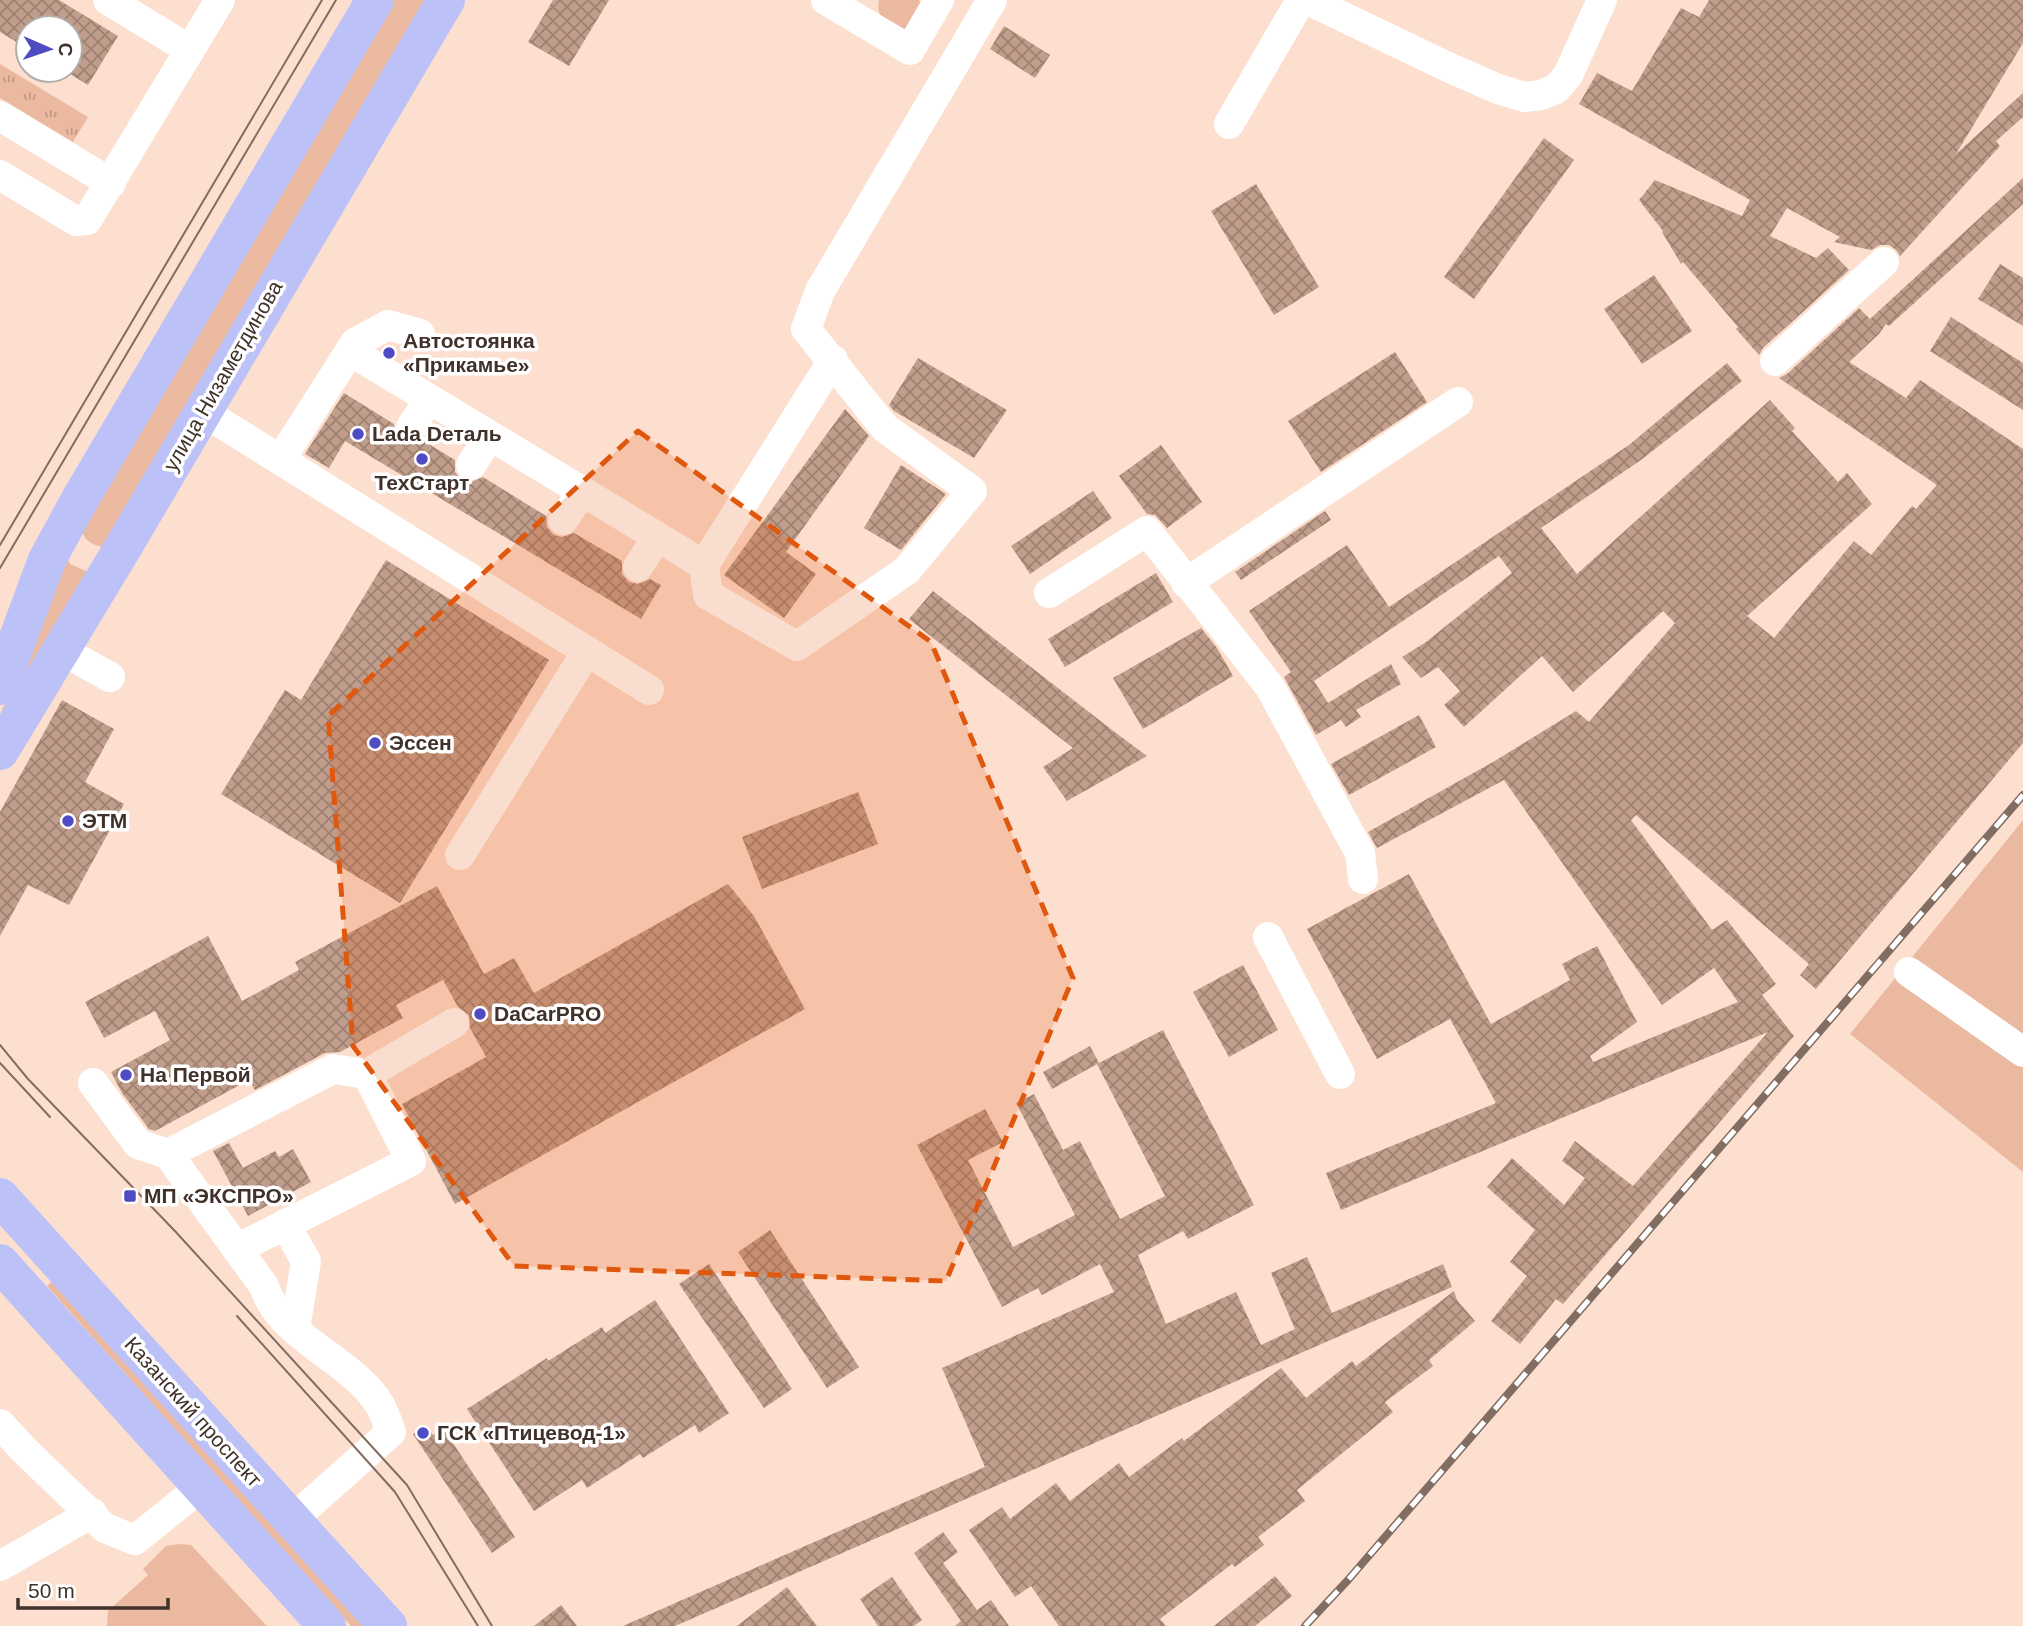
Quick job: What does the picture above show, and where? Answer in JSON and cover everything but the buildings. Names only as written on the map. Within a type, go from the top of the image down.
[{"type":"main road","points":[[0,686],[47,560],[79,501],[375,0]]},
{"type":"main road","name":"улица Низаметдинова","points":[[0,751],[446,0]]},
{"type":"main road","points":[[79,501],[72,526],[75,544],[84,554],[100,558],[122,549]]},
{"type":"main road","points":[[0,1251],[16,1242],[20,1226],[8,1205]]},
{"type":"main road","name":"Казанский проспект","points":[[8,1205],[388,1626]]},
{"type":"main road","name":"Казанский проспект","points":[[0,1263],[327,1626]]},
{"type":"street","points":[[108,0],[190,50]]},
{"type":"street","points":[[0,175],[80,222],[90,217],[220,0]]},
{"type":"street","points":[[826,0],[910,50],[939,0]]},
{"type":"street","points":[[833,360],[704,565],[708,595],[797,646],[907,570],[972,491],[885,428],[833,360],[806,329],[820,291],[992,0]]},
{"type":"street","points":[[1230,124],[1301,0]]},
{"type":"street","points":[[1308,0],[1450,68],[1498,89],[1525,96],[1541,95],[1556,89],[1568,75],[1602,0]]},
{"type":"street","points":[[0,116],[111,183]]},
{"type":"street","points":[[1775,361],[1884,262]]},
{"type":"street","points":[[281,459],[355,343],[388,325],[420,334]]},
{"type":"street","points":[[349,351],[704,565]]},
{"type":"street","points":[[411,427],[429,399]]},
{"type":"street","points":[[1186,583],[1458,402]]},
{"type":"street","points":[[202,411],[281,459],[307,492],[587,651],[649,690]]},
{"type":"street","points":[[471,465],[490,436]]},
{"type":"street","points":[[563,520],[582,492]]},
{"type":"street","points":[[1049,593],[1147,531],[1270,687],[1360,853],[1363,879]]},
{"type":"street","points":[[638,566],[657,537]]},
{"type":"street","points":[[61,650],[110,677]]},
{"type":"street","points":[[460,855],[587,651]]},
{"type":"street","points":[[1268,937],[1340,1074]]},
{"type":"street","points":[[1909,972],[2023,1052]]},
{"type":"street","points":[[168,1154],[333,1069],[368,1074],[454,1023]]},
{"type":"street","points":[[237,1249],[411,1161],[368,1074]]},
{"type":"street","points":[[93,1083],[138,1143],[168,1154],[264,1286],[268,1298],[295,1329],[361,1384],[381,1406],[391,1433],[292,1520]]},
{"type":"street","points":[[285,1224],[306,1261],[295,1329]]},
{"type":"street","points":[[0,1424],[105,1528],[135,1540],[202,1486]]},
{"type":"street","points":[[0,1566],[92,1513]]},
{"type":"highlighted area","points":[[638,431],[931,642],[1073,978],[946,1281],[514,1266],[353,1046],[328,716]]},
{"type":"green space","points":[[393,0],[434,0],[103,547],[91,543],[83,535],[81,526]]},
{"type":"green space","points":[[879,0],[919,0],[921,4],[906,30],[885,20],[879,12]]},
{"type":"green space","points":[[0,64],[14,72],[14,84],[33,84],[88,117],[73,142],[0,98]]},
{"type":"green space","points":[[65,553],[70,564],[88,572],[0,715]]},
{"type":"green space","points":[[2023,820],[2023,1172],[1850,1034]]},
{"type":"green space","points":[[56,1278],[366,1626],[351,1626],[47,1286]]},
{"type":"green space","points":[[191,1545],[267,1626],[107,1626],[108,1611],[148,1575],[143,1569],[166,1546]]},
{"type":"tram line","points":[[0,545],[322,0]]},
{"type":"tram line","points":[[0,568],[336,0]]},
{"type":"tram line","points":[[0,1045],[28,1079],[174,1230],[407,1485],[492,1626]]},
{"type":"tram line","points":[[0,1063],[50,1117]]},
{"type":"tram line","points":[[237,1316],[395,1492],[478,1626]]},
{"type":"railway","points":[[1305,1626],[1348,1580],[2023,795]]},
{"type":"place","name":"Автостоянка «Прикамье»","points":[[389,353]]},
{"type":"place","name":"Lada Dеталь","points":[[358,434]]},
{"type":"place","name":"ТехСтарт","points":[[422,459]]},
{"type":"place","name":"Эссен","points":[[375,743]]},
{"type":"place","name":"ЭТМ","points":[[68,821]]},
{"type":"place","name":"DaCarPRO","points":[[480,1014]]},
{"type":"place","name":"На Первой","points":[[126,1075]]},
{"type":"place","name":"МП «ЭКСПРО»","points":[[130,1196]]},
{"type":"place","name":"ГСК «Птицевод-1»","points":[[423,1433]]}]
